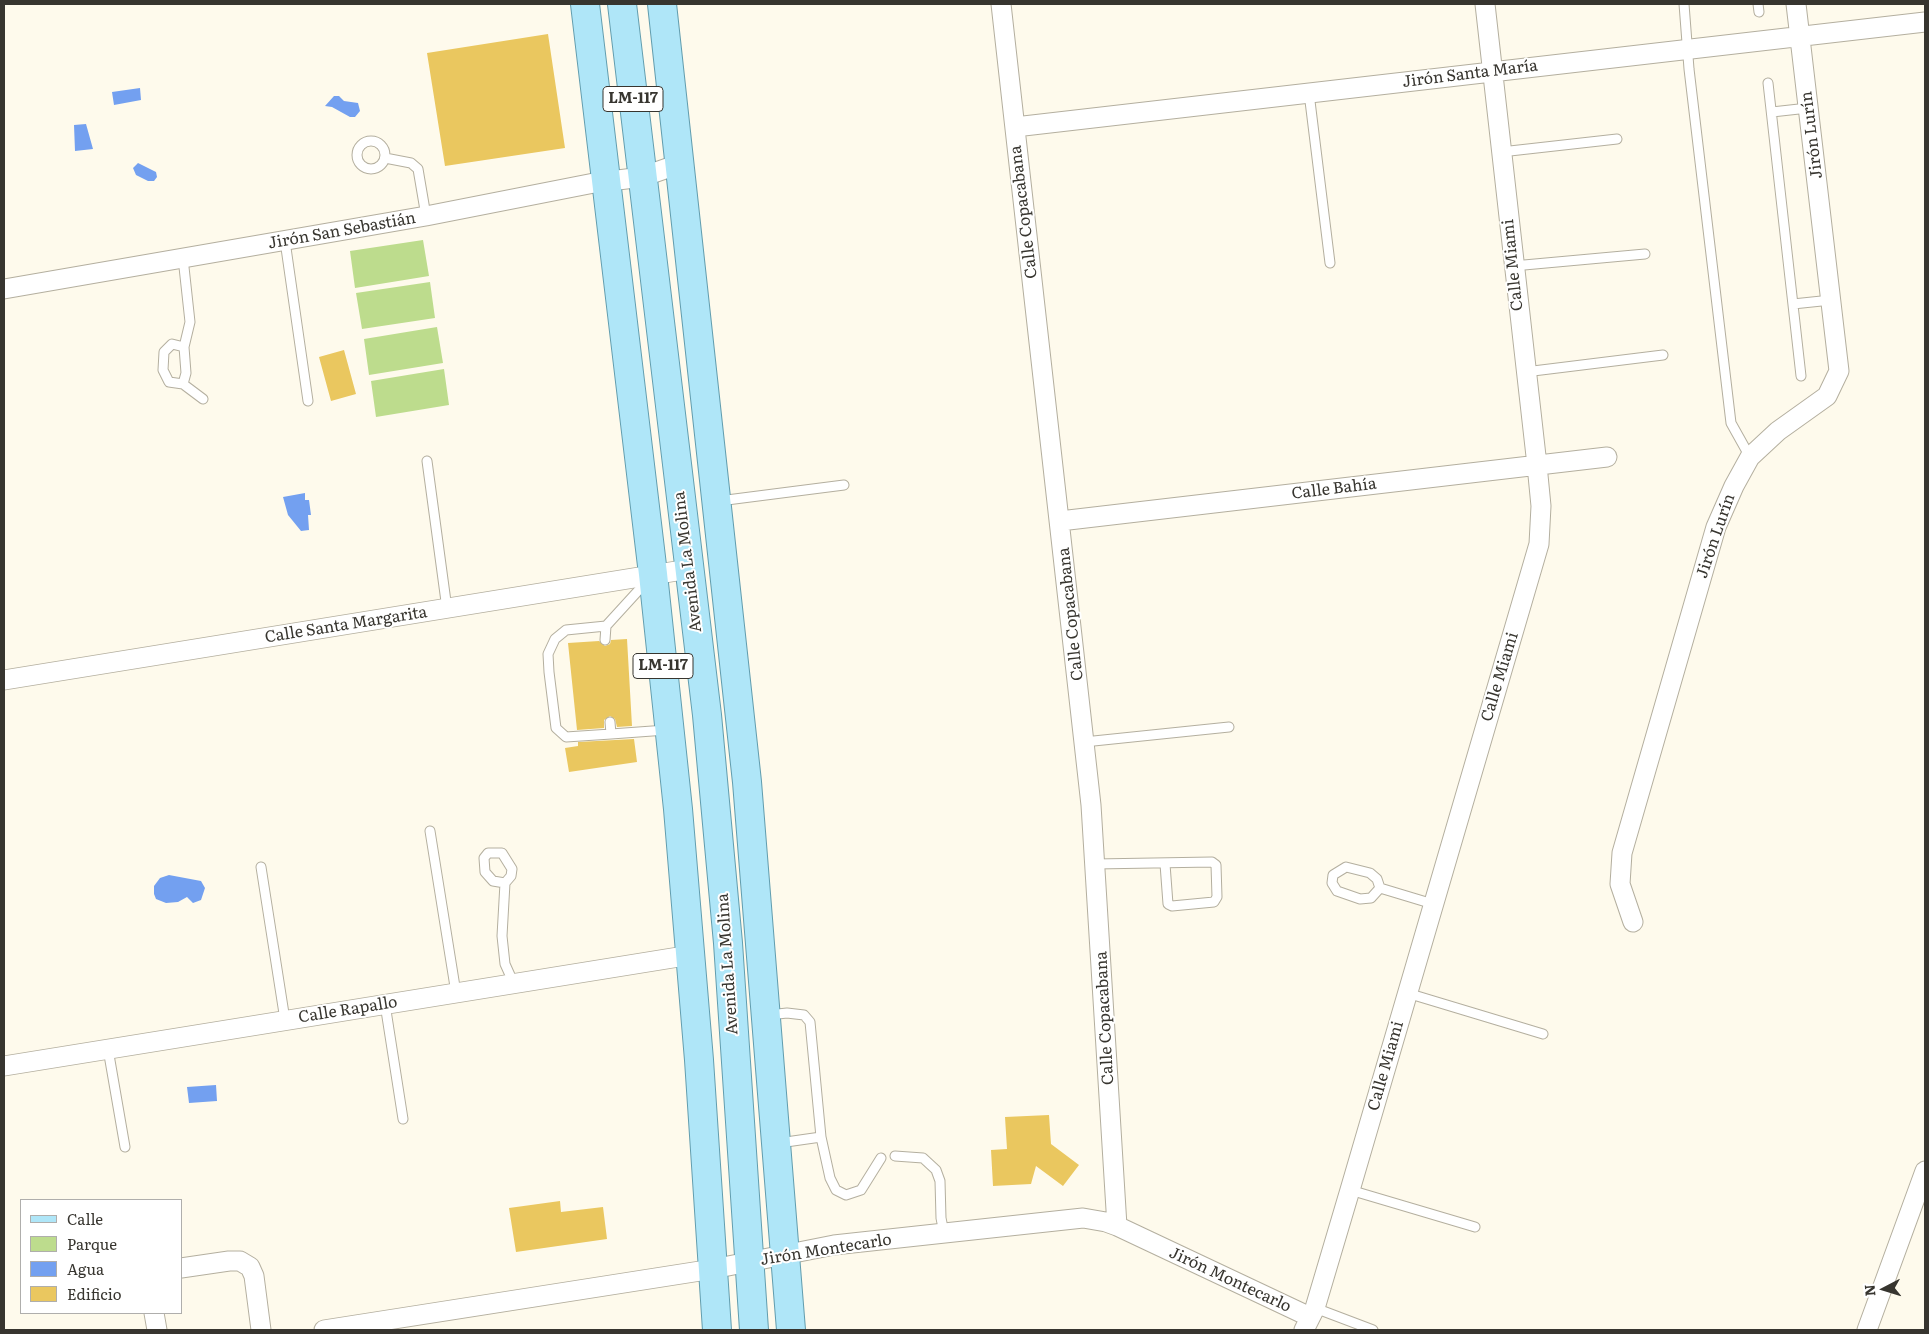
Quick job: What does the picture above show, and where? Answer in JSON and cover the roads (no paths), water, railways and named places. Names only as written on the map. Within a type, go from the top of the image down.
[{"type":"main road","name":"LM-117","points":[[585,4],[670,730],[691,955],[717,1330]]},
{"type":"main road","name":"Avenida La Molina","points":[[662,4],[747,782],[791,1330]]},
{"type":"main road","name":"Avenida La Molina","points":[[619,10],[642,177],[707,715],[727,933],[754,1330]]},
{"type":"street","name":"Calle Copacabana","points":[[1001,4],[1084,742],[1095,864],[1117,1226]]},
{"type":"street","name":"Calle Miami","points":[[1309,1318],[1350,1190],[1535,560],[1541,527],[1537,464],[1500,152],[1485,4]]},
{"type":"street","name":"Jirón Lurín","points":[[1633,922],[1620,884],[1622,853],[1716,527],[1750,457],[1778,431],[1827,396],[1839,371],[1796,4]]},
{"type":"street","name":"Jirón Santa María","points":[[1015,127],[1925,22]]},
{"type":"street","name":"Jirón San Sebastián","points":[[4,289],[426,216],[606,181],[642,177],[679,164]]},
{"type":"street","name":"Calle Bahía","points":[[1060,521],[1537,464],[1607,458]]},
{"type":"street","name":"Calle Santa Margarita","points":[[4,680],[689,569]]},
{"type":"street","name":"Calle Rapallo","points":[[4,1066],[691,955]]},
{"type":"street","points":[[1867,1330],[1925,1171]]},
{"type":"street","name":"Jirón Montecarlo","points":[[324,1330],[750,1262],[834,1245],[1084,1218],[1117,1226],[1309,1318]]},
{"type":"street","points":[[182,1268],[229,1261],[240,1261],[250,1267],[254,1276],[261,1330]]},
{"type":"street","points":[[154,1314],[157,1330]]},
{"type":"lane","points":[[1684,4],[1731,422],[1750,457]]},
{"type":"lane","points":[[1768,83],[1801,376]]},
{"type":"lane","points":[[1309,93],[1330,263]]},
{"type":"lane","points":[[1772,112],[1808,108]]},
{"type":"lane","points":[[1500,152],[1617,139]]},
{"type":"lane","points":[[384,158],[411,163],[418,169],[426,216]]},
{"type":"lane","points":[[285,241],[308,401]]},
{"type":"lane","points":[[1513,266],[1645,254]]},
{"type":"lane","points":[[183,258],[190,322],[184,347],[186,373],[183,384]]},
{"type":"lane","points":[[1793,304],[1831,300]]},
{"type":"lane","points":[[184,347],[172,344],[164,352],[163,370],[169,382],[183,384],[203,399]]},
{"type":"lane","points":[[1525,372],[1663,355]]},
{"type":"lane","points":[[427,461],[446,609]]},
{"type":"lane","points":[[717,501],[844,485]]},
{"type":"lane","points":[[605,640],[606,626],[653,574]]},
{"type":"lane","points":[[606,626],[566,630],[555,640],[548,654],[556,728],[566,737],[670,730]]},
{"type":"lane","points":[[610,722],[611,734]]},
{"type":"lane","points":[[1084,742],[1229,727]]},
{"type":"lane","points":[[430,831],[456,993]]},
{"type":"lane","points":[[1095,864],[1212,862],[1216,865],[1217,898],[1214,902],[1172,906],[1168,904],[1165,864]]},
{"type":"lane","points":[[261,867],[285,1020]]},
{"type":"lane","points":[[1346,867],[1370,873],[1377,879],[1380,888],[1371,898],[1360,899],[1337,891],[1332,883],[1333,875],[1338,870],[1346,867]]},
{"type":"lane","points":[[505,883],[502,936],[504,964],[514,984]]},
{"type":"lane","points":[[1380,888],[1433,904]]},
{"type":"lane","points":[[1407,993],[1543,1034]]},
{"type":"lane","points":[[385,1004],[403,1119]]},
{"type":"lane","points":[[766,1015],[787,1013],[804,1015],[810,1022],[821,1138],[830,1178],[836,1190],[846,1195],[861,1190],[881,1158]]},
{"type":"lane","points":[[108,1049],[125,1147]]},
{"type":"lane","points":[[776,1143],[821,1138]]},
{"type":"lane","points":[[895,1156],[923,1158],[936,1170],[940,1181],[941,1218],[944,1233]]},
{"type":"lane","points":[[1350,1190],[1475,1227]]},
{"type":"lane","points":[[1309,1318],[1373,1330]]},
{"type":"water","points":[[140,88],[141,100],[114,105],[112,92]]},
{"type":"water","points":[[334,96],[339,96],[344,101],[358,103],[360,111],[355,117],[350,117],[332,107],[325,106]]},
{"type":"water","points":[[86,124],[93,149],[75,151],[74,125]]},
{"type":"water","points":[[138,163],[156,172],[157,177],[154,181],[148,181],[136,175],[133,168]]},
{"type":"water","points":[[305,493],[305,500],[309,500],[311,515],[308,515],[309,530],[301,531],[288,515],[283,497]]},
{"type":"water","points":[[169,875],[201,881],[205,888],[201,900],[193,903],[187,897],[178,902],[166,903],[156,899],[154,886],[160,878]]},
{"type":"water","points":[[216,1085],[217,1101],[189,1103],[187,1087]]}]
